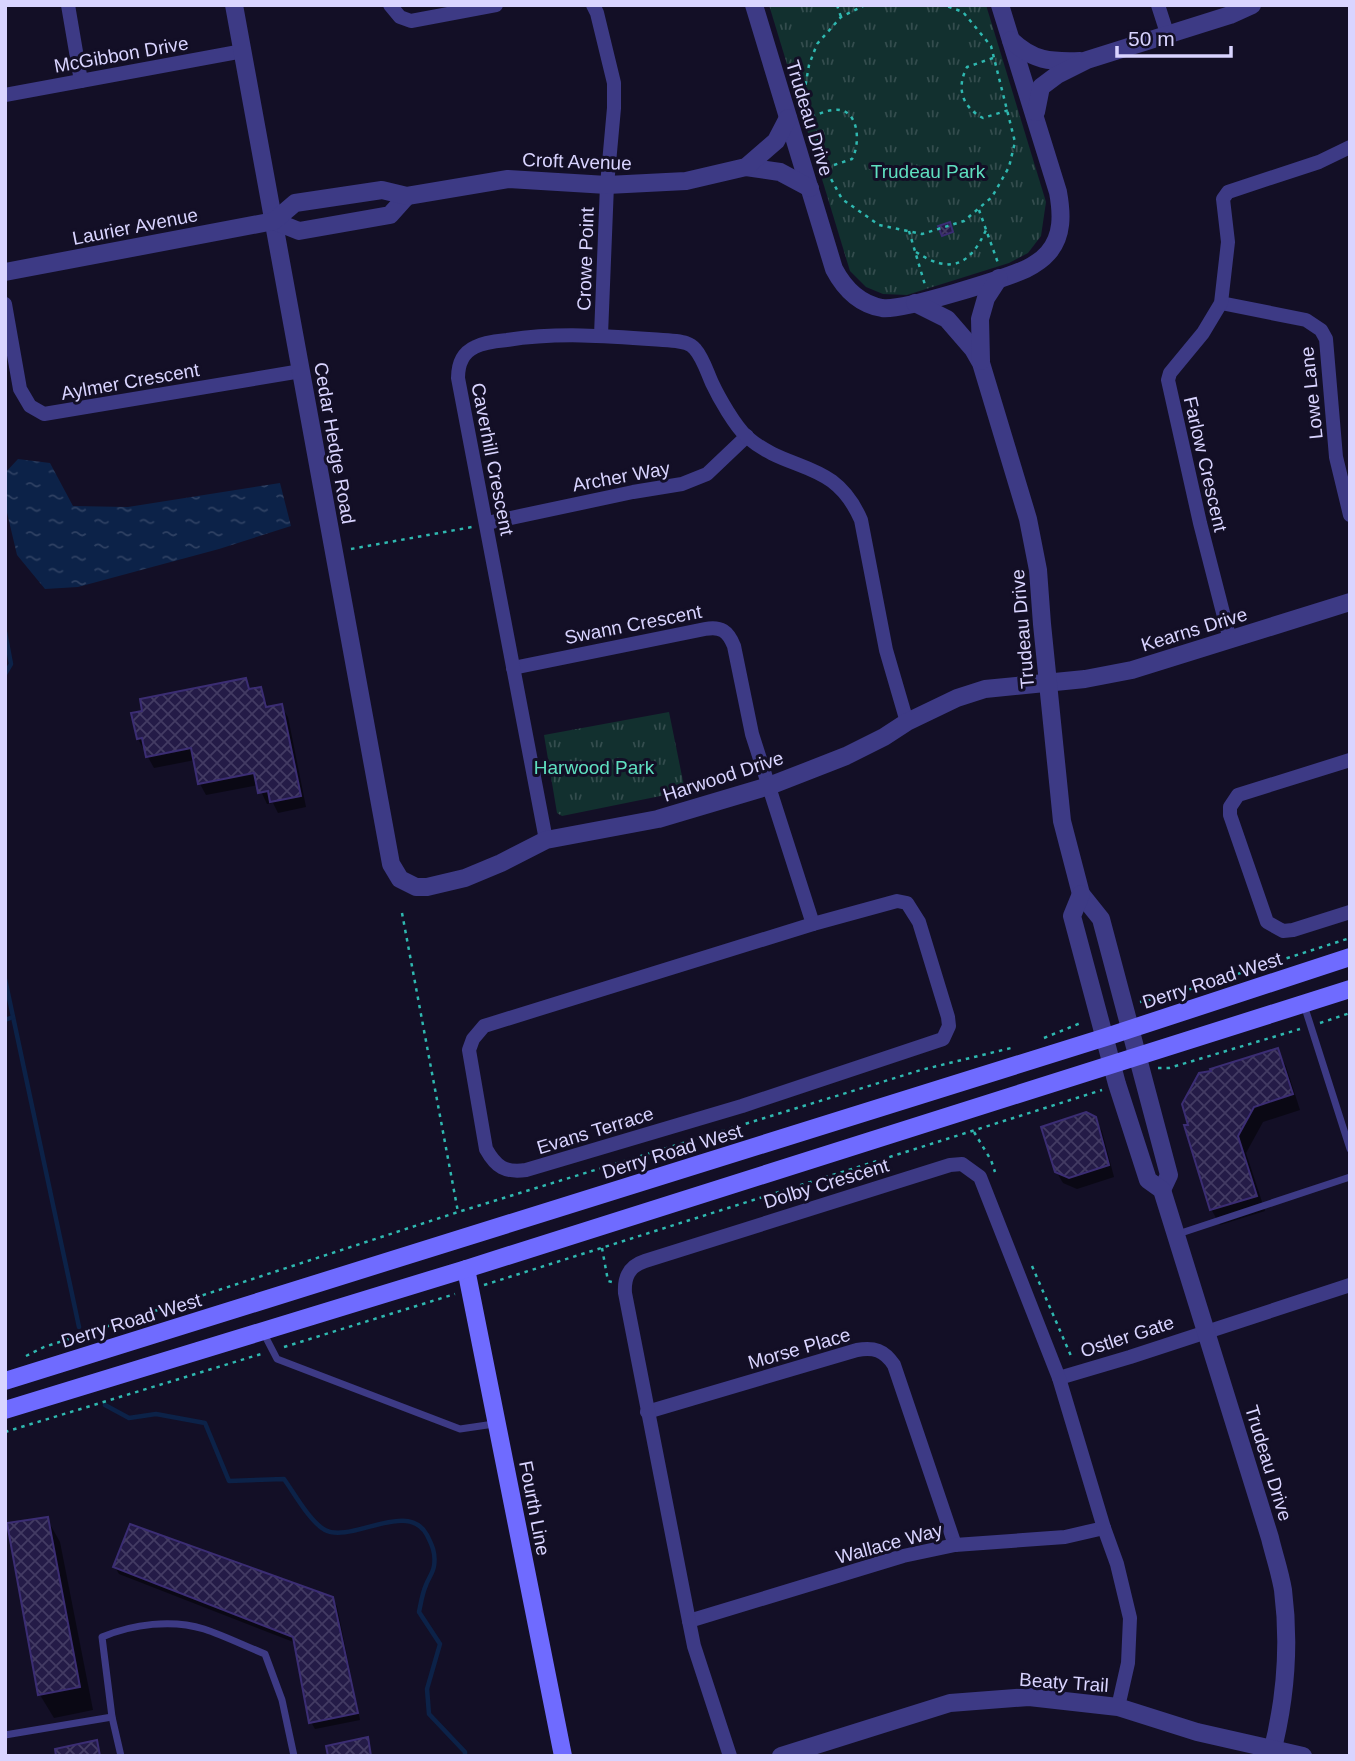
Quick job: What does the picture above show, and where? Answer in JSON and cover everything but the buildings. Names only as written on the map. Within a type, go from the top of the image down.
[{"type":"main road","name":"Derry Road West","points":[[5,1381],[1106,1037],[1350,957]]},
{"type":"main road","points":[[5,1410],[466,1269],[1350,989]]},
{"type":"main road","name":"Fourth Line","points":[[466,1269],[563,1756]]},
{"type":"street","points":[[68,5],[81,81]]},
{"type":"street","name":"Cedar Hedge Road","points":[[234,5],[391,864],[396,875],[405,883]]},
{"type":"street","points":[[390,5],[400,17],[411,21],[496,5]]},
{"type":"street","name":"Crowe Point","points":[[593,5],[614,83],[601,335]]},
{"type":"street","name":"Trudeau Drive","points":[[754,5],[834,269],[846,287],[863,302],[895,308],[998,271],[1017,272],[1040,261],[1055,243],[1059,232],[1061,206],[1000,5]]},
{"type":"street","points":[[1158,5],[1167,33]]},
{"type":"street","points":[[1035,119],[1041,87],[1057,75],[1087,60],[1230,15],[1252,5]]},
{"type":"street","points":[[1011,40],[1031,57],[1064,61],[1087,60]]},
{"type":"street","name":"McGibbon Drive","points":[[5,95],[243,51]]},
{"type":"street","name":"Croft Avenue","points":[[407,196],[390,215],[377,218],[299,232],[274,221],[295,203],[382,190],[407,196],[508,179],[607,185],[686,181],[746,167],[762,156],[776,141],[788,118]]},
{"type":"street","name":"Farlow Crescent","points":[[1230,640],[1168,380],[1170,373],[1203,333],[1221,303],[1228,242],[1222,204],[1228,192],[1319,162],[1350,147]]},
{"type":"street","name":"Croft Avenue","points":[[746,167],[780,172],[810,187]]},
{"type":"street","name":"Laurier Avenue","points":[[5,272],[274,221]]},
{"type":"street","name":"Trudeau Drive","points":[[981,363],[980,319],[998,271]]},
{"type":"street","name":"Trudeau Drive","points":[[915,303],[949,321],[973,349],[981,363],[1028,519],[1038,570],[1062,821],[1081,894],[1101,919],[1131,1029],[1169,1175],[1162,1190]]},
{"type":"street","name":"Lowe Lane","points":[[1221,303],[1306,320],[1321,330],[1326,339],[1336,457],[1350,515]]},
{"type":"street","name":"Aylmer Crescent","points":[[5,304],[20,389],[30,406],[44,414],[301,371]]},
{"type":"street","name":"Caverhill Crescent","points":[[546,840],[458,378],[458,367],[465,354],[475,346],[531,336],[601,335],[676,341],[693,347],[717,394],[747,436],[781,457],[831,479],[855,505],[861,520],[886,650],[907,722]]},
{"type":"street","name":"Archer Way","points":[[486,523],[682,484],[707,474],[747,436]]},
{"type":"street","name":"Kearns Drive","points":[[1048,682],[1086,679],[1132,670],[1350,602]]},
{"type":"street","name":"Swann Crescent","points":[[513,668],[716,627],[724,630],[734,646],[752,734],[769,786]]},
{"type":"street","name":"Harwood Drive","points":[[405,883],[421,888],[465,878],[546,840],[658,819],[769,786],[846,756],[957,698],[985,689],[1048,682]]},
{"type":"street","points":[[1350,760],[1238,796],[1230,807],[1230,815],[1267,922],[1283,931],[1293,930],[1350,912]]},
{"type":"street","points":[[769,786],[813,924]]},
{"type":"street","name":"Trudeau Drive","points":[[1081,894],[1072,916],[1113,1066],[1148,1180],[1162,1190],[1270,1538],[1282,1587],[1287,1645],[1282,1699],[1272,1752]]},
{"type":"street","name":"Evans Terrace","points":[[897,901],[907,903],[915,912],[923,934],[948,1017],[947,1034],[933,1042],[742,1106],[526,1170],[507,1171],[498,1167],[491,1158],[486,1149],[469,1050],[473,1039],[484,1026],[813,924],[897,901]]},
{"type":"street","name":"Dolby Crescent","points":[[625,1286],[627,1275],[634,1265],[950,1165],[961,1164],[980,1177],[1059,1377],[1117,1564],[1130,1618],[1128,1663],[1118,1707]]},
{"type":"street","name":"Ostler Gate","points":[[1059,1377],[1130,1357],[1350,1285]]},
{"type":"street","points":[[625,1286],[694,1646],[730,1756]]},
{"type":"street","name":"Morse Place","points":[[648,1412],[857,1350],[880,1350],[894,1365],[955,1545]]},
{"type":"street","name":"Wallace Way","points":[[689,1621],[903,1556],[955,1545],[1065,1537],[1104,1528]]},
{"type":"street","name":"Beaty Trail","points":[[781,1756],[950,1703],[1028,1697],[1118,1707],[1272,1752],[1303,1756]]},
{"type":"lane","points":[[1303,1004],[1350,1149]]},
{"type":"lane","points":[[1176,1234],[1350,1177]]},
{"type":"lane","points":[[262,1332],[277,1359],[460,1429],[497,1423]]},
{"type":"lane","points":[[121,1756],[112,1717],[102,1637],[163,1623],[203,1628],[265,1654],[282,1700],[295,1756]]},
{"type":"lane","points":[[5,1735],[112,1717]]},
{"type":"path","points":[[837,5],[841,17]]},
{"type":"path","points":[[865,5],[841,17],[817,44],[809,65],[805,88],[812,117],[825,168],[842,198],[879,225],[922,234],[964,221],[992,197],[1009,167],[1015,142],[991,47],[963,12],[944,5]]},
{"type":"path","points":[[993,58],[967,67],[960,82],[962,95],[967,105],[983,118],[1009,110]]},
{"type":"path","points":[[812,117],[835,109],[843,111],[854,121],[857,130],[858,146],[852,159],[825,168]]},
{"type":"path","points":[[979,208],[998,271]]},
{"type":"path","points":[[915,251],[948,266],[959,263],[975,252],[986,230]]},
{"type":"path","points":[[909,231],[925,287],[936,284]]},
{"type":"path","points":[[334,552],[486,523]]},
{"type":"path","points":[[402,912],[458,1212]]},
{"type":"path","points":[[1140,1002],[1178,993],[1350,938]]},
{"type":"path","points":[[1157,1068],[1169,1068],[1350,1013]]},
{"type":"path","points":[[1037,1041],[1081,1025]]},
{"type":"path","points":[[16,1359],[44,1346],[458,1212],[921,1070],[1013,1048]]},
{"type":"path","points":[[484,1285],[1103,1090]]},
{"type":"path","points":[[603,1248],[608,1281],[625,1286]]},
{"type":"path","points":[[5,1432],[455,1294]]},
{"type":"green space","name":"Trudeau Park","points":[[769,5],[986,5],[1046,202],[1041,236],[1028,253],[1009,263],[907,295],[883,294],[866,287],[850,271]]},
{"type":"green space","name":"Harwood Park","points":[[669,712],[685,791],[562,816],[557,813],[544,735]]},
{"type":"water","points":[[18,459],[50,463],[73,506],[128,507],[280,483],[291,526],[219,549],[78,587],[45,589],[17,555],[5,504],[5,473]]},
{"type":"waterway","points":[[5,632],[11,664],[5,674]]},
{"type":"waterway","points":[[5,979],[79,1327]]},
{"type":"waterway","points":[[5,1020],[13,1017]]},
{"type":"waterway","points":[[105,1405],[129,1418],[156,1414],[205,1423],[229,1481],[284,1479],[308,1514],[325,1530],[349,1532],[393,1521],[407,1521],[418,1525],[427,1535],[434,1557],[433,1569],[419,1612],[440,1644],[427,1689],[429,1714],[465,1752],[465,1756]]}]
